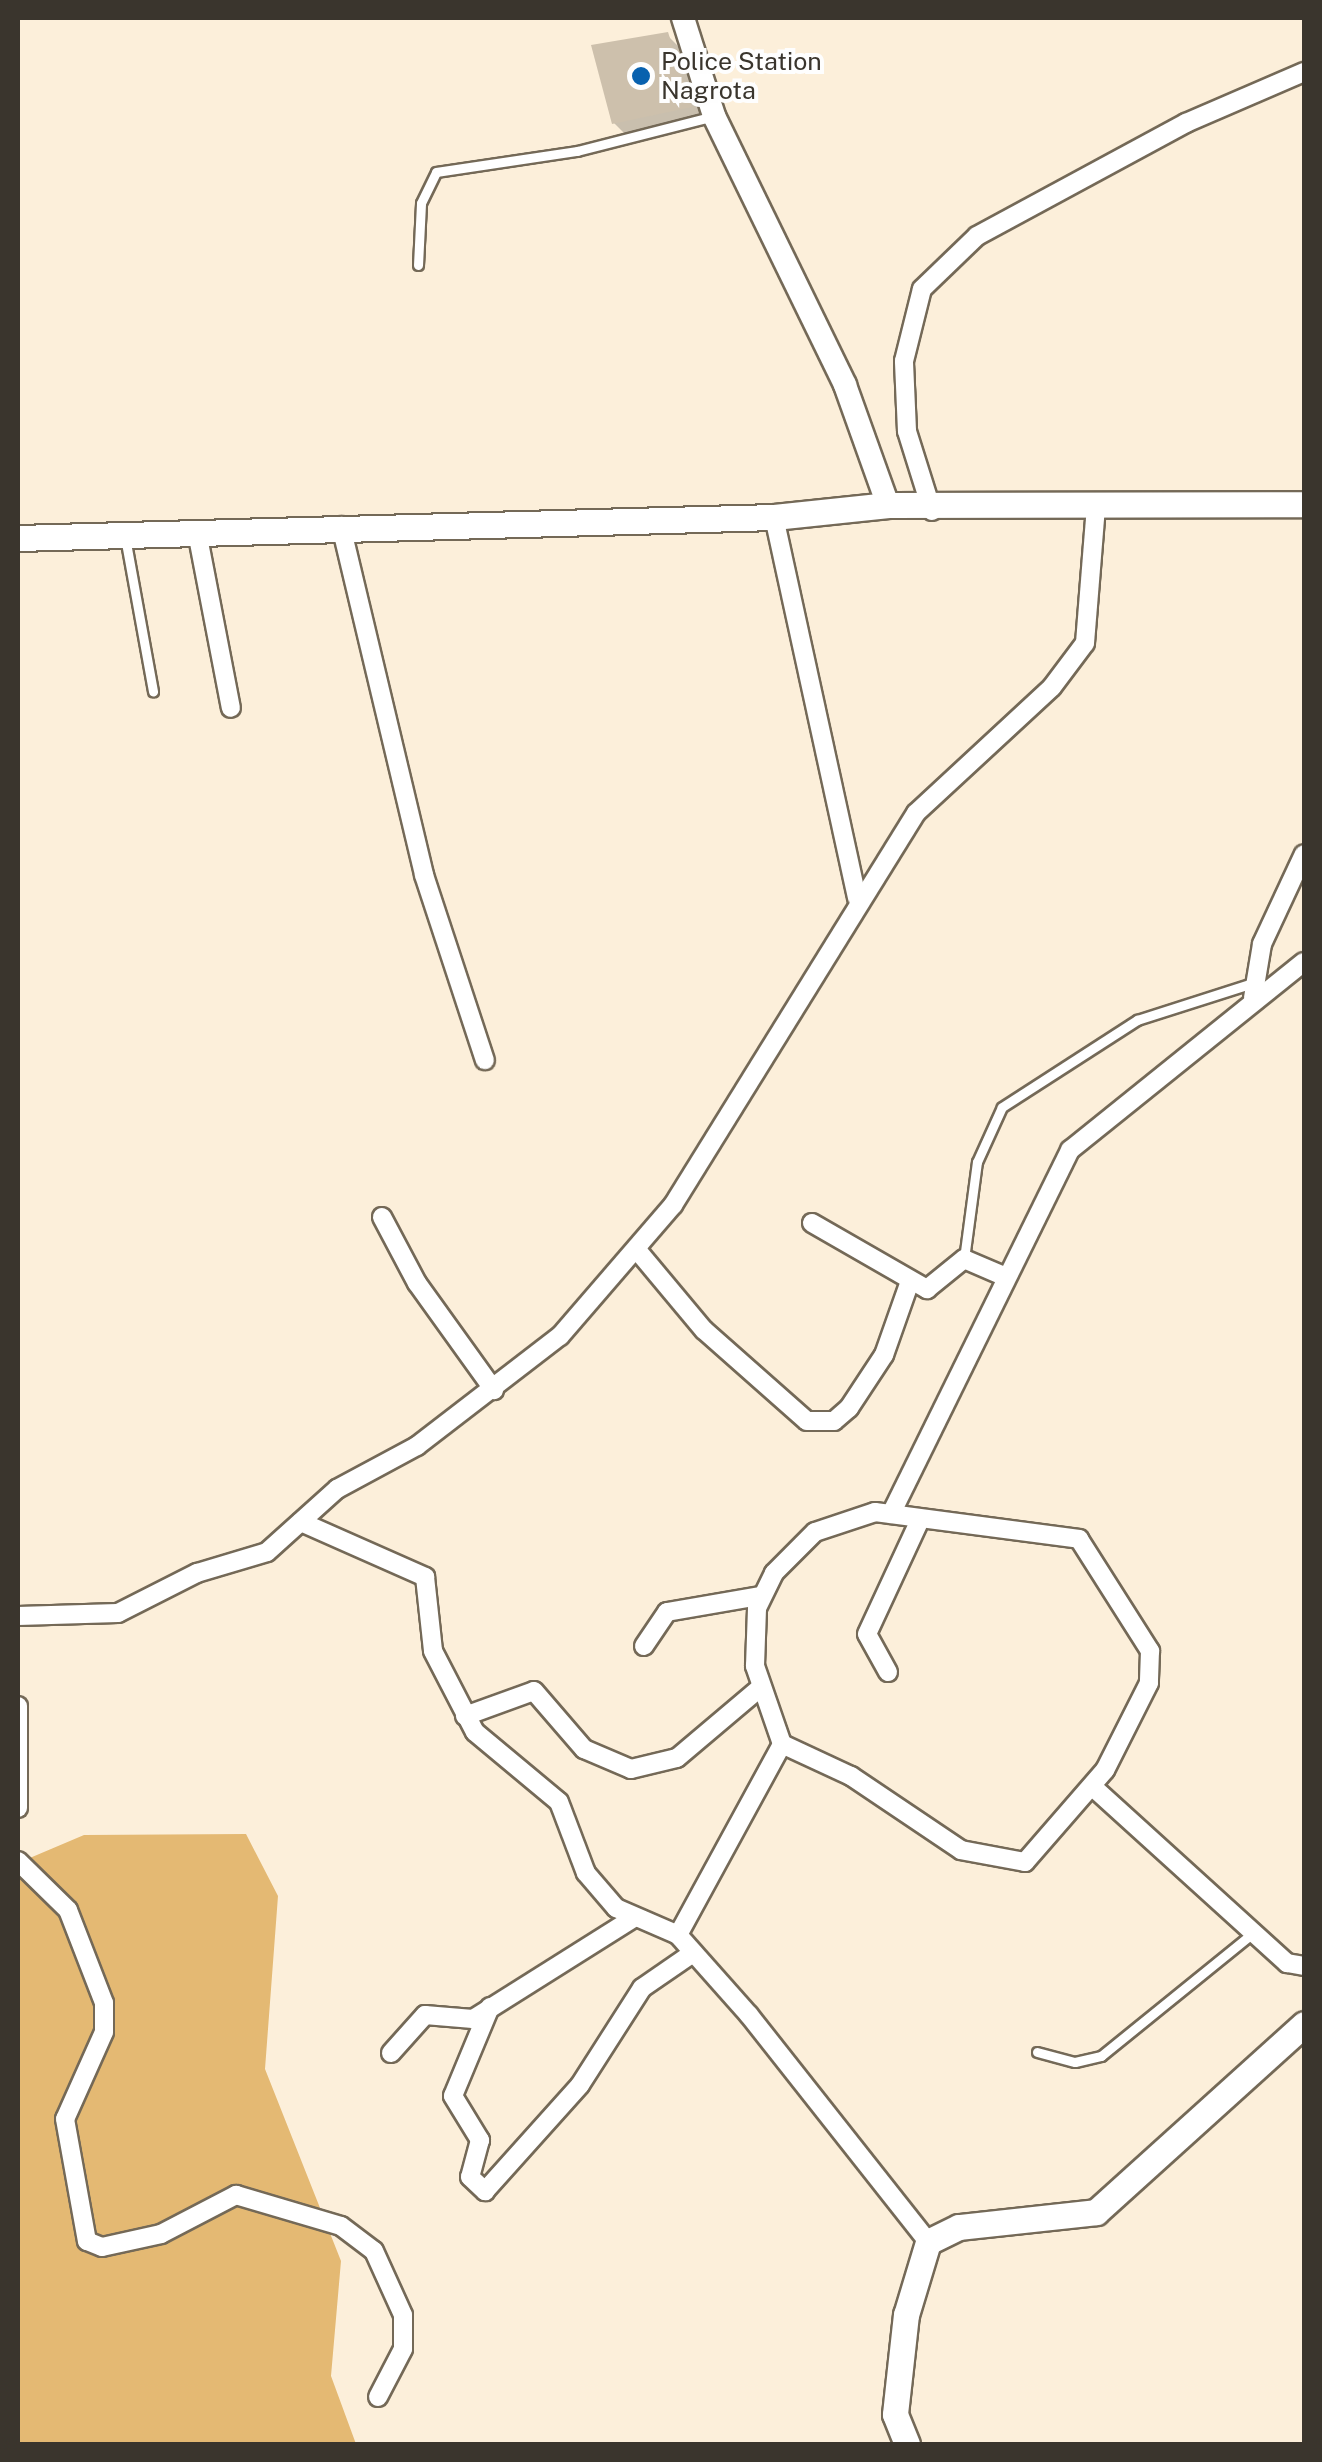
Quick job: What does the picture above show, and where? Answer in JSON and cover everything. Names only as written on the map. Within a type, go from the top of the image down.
[{"type":"main road","points":[[18,538],[341,526],[774,517],[888,505],[932,511],[1304,504]]},
{"type":"main road","points":[[907,2444],[895,2414],[906,2314],[928,2242],[959,2228],[1096,2212],[1304,2024]]},
{"type":"street","points":[[683,18],[714,116],[845,385],[888,505]]},
{"type":"street","points":[[932,511],[907,430],[904,378],[922,289],[977,236],[1186,123],[1304,72]]},
{"type":"street","points":[[18,1616],[118,1613],[197,1572],[268,1552],[302,1522],[494,1390],[560,1336],[638,1250],[714,1141],[857,898],[916,813],[1052,687],[1085,643],[1096,505]]},
{"type":"street","points":[[774,517],[857,898]]},
{"type":"street","points":[[341,526],[424,875],[485,1060]]},
{"type":"street","points":[[197,532],[231,708]]},
{"type":"street","points":[[1253,990],[1304,854]]},
{"type":"street","points":[[891,1514],[1006,1276],[1088,1127],[1253,990],[1304,962]]},
{"type":"street","points":[[382,1217],[416,1283],[494,1390]]},
{"type":"street","points":[[812,1223],[910,1281],[935,1289],[964,1259],[1006,1276]]},
{"type":"street","points":[[638,1250],[704,1330],[808,1421],[834,1421],[849,1408],[884,1355],[910,1281]]},
{"type":"street","points":[[644,1646],[668,1612],[760,1596],[815,1532],[858,1514],[891,1514],[918,1524],[1066,1535],[1097,1556],[1132,1612],[1151,1667],[1094,1788],[1044,1848],[1014,1862],[961,1850],[851,1776],[782,1744],[762,1688],[760,1596]]},
{"type":"street","points":[[302,1522],[425,1577],[433,1651],[465,1716],[559,1802],[586,1873],[632,1919],[678,1934],[928,2242]]},
{"type":"street","points":[[888,1672],[867,1634],[918,1524]]},
{"type":"street","points":[[465,1716],[528,1689],[584,1750],[631,1769],[677,1758],[762,1688]]},
{"type":"street","points":[[18,1706],[18,1808]]},
{"type":"street","points":[[678,1934],[782,1744]]},
{"type":"street","points":[[1094,1788],[1254,1932],[1304,1966]]},
{"type":"street","points":[[18,1861],[68,1910],[104,2003],[104,2032],[65,2119],[88,2241],[102,2246],[161,2234],[236,2195],[341,2226],[374,2251],[403,2315],[402,2349],[378,2397]]},
{"type":"street","points":[[391,2053],[430,2012],[466,2022],[544,1982],[632,1919]]},
{"type":"street","points":[[490,2007],[452,2096],[480,2140],[470,2177],[485,2191],[588,2073],[642,1988],[693,1953]]},
{"type":"lane","points":[[418,266],[421,203],[436,172],[577,152],[714,116]]},
{"type":"lane","points":[[124,535],[153,690]]},
{"type":"lane","points":[[964,1259],[977,1162],[1002,1107],[1138,1020],[1253,990]]},
{"type":"lane","points":[[1036,2052],[1075,2062],[1100,2056],[1254,1932]]},
{"type":"shaded area","points":[[246,1834],[278,1896],[265,2069],[341,2261],[331,2376],[356,2444],[18,2444],[18,1863],[84,1835]]},
{"type":"building","name":"Police Station Nagrota","points":[[668,32],[692,107],[612,124],[591,45]]},
{"type":"place","name":"Police Station Nagrota","points":[[641,76]]}]
